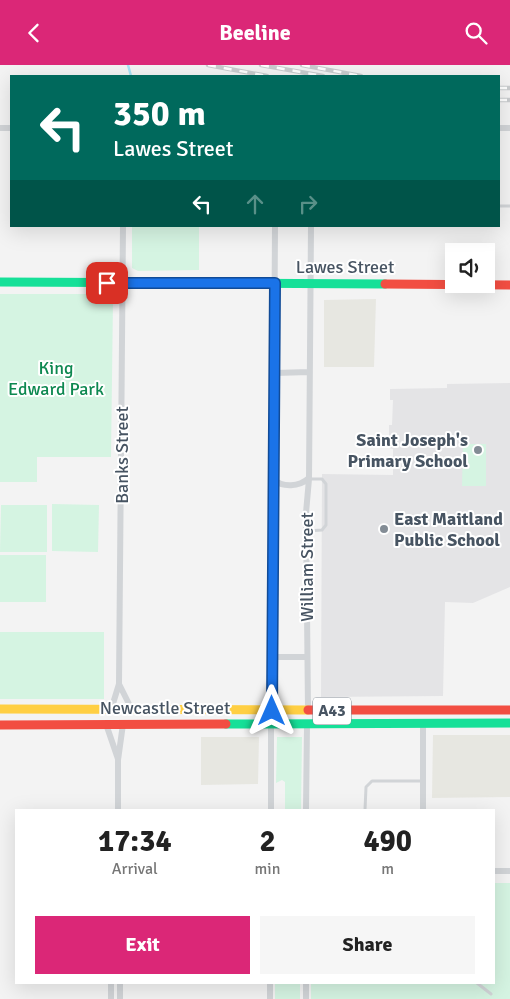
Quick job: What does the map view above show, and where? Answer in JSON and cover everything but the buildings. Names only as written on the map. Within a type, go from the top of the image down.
[{"type":"main road","name":"Lawes Street","points":[[0,283],[510,285]]},
{"type":"main road","name":"Newcastle Street","points":[[0,709],[510,710]]},
{"type":"main road","points":[[111,710],[123,723]]},
{"type":"main road","name":"Newcastle Street","points":[[0,725],[123,723],[271,725],[510,723]]},
{"type":"street","name":"Banks Street","points":[[111,710],[120,684],[123,227]]},
{"type":"street","name":"William Street","points":[[272,711],[275,227]]},
{"type":"street","name":"William Street","points":[[308,711],[306,531],[309,478],[311,227]]},
{"type":"street","points":[[275,373],[309,372]]},
{"type":"street","points":[[273,479],[282,485],[298,485],[309,478]]},
{"type":"street","points":[[272,657],[306,657]]},
{"type":"street","name":"Banks Street","points":[[120,684],[132,710]]},
{"type":"street","points":[[118,809],[118,760],[123,723]]},
{"type":"street","points":[[423,723],[423,809]]},
{"type":"street","points":[[106,724],[118,760]]},
{"type":"street","points":[[306,809],[307,724]]},
{"type":"street","points":[[271,725],[271,809]]},
{"type":"street","points":[[495,871],[510,871]]},
{"type":"street","points":[[111,984],[111,999]]},
{"type":"street","points":[[120,984],[120,999]]},
{"type":"street","points":[[270,984],[270,999]]},
{"type":"street","points":[[306,984],[306,999]]},
{"type":"lane","points":[[306,531],[322,530],[326,525],[326,484],[322,479],[309,478]]},
{"type":"lane","points":[[365,809],[366,787],[373,780],[423,781]]},
{"type":"lane","points":[[478,984],[491,994]]},
{"type":"shaded area","points":[[376,299],[374,367],[324,367],[324,300]]},
{"type":"shaded area","name":"East Maitland Public School","points":[[510,383],[510,587],[473,603],[445,602],[443,696],[321,697],[322,474],[393,475],[393,449],[389,448],[389,425],[392,425],[393,400],[390,400],[390,389],[447,388],[447,384]]},
{"type":"shaded area","points":[[433,735],[510,735],[510,797],[432,798]]},
{"type":"shaded area","points":[[201,737],[259,737],[258,784],[201,785]]},
{"type":"green space","points":[[132,227],[199,227],[199,270],[138,271],[132,268]]},
{"type":"green space","name":"King Edward Park","points":[[0,294],[107,294],[113,299],[111,457],[37,457],[37,482],[0,482]]},
{"type":"green space","points":[[463,444],[486,444],[486,486],[462,486]]},
{"type":"green space","points":[[52,504],[99,505],[98,552],[52,551]]},
{"type":"green space","points":[[1,505],[47,505],[47,552],[0,552]]},
{"type":"green space","points":[[0,555],[46,555],[46,602],[0,602]]},
{"type":"green space","points":[[0,632],[104,632],[104,699],[0,699]]},
{"type":"green space","points":[[277,737],[302,737],[301,809],[285,809],[285,782],[282,780],[276,783]]},
{"type":"green space","points":[[495,883],[510,883],[510,999],[311,999],[311,984],[495,984]]},
{"type":"green space","points":[[275,984],[300,984],[300,999],[275,999]]},
{"type":"waterway","points":[[128,65],[131,75]]},
{"type":"railway","points":[[208,65],[262,75]]},
{"type":"railway","points":[[261,65],[317,75]]},
{"type":"railway","points":[[302,65],[356,75]]},
{"type":"railway","points":[[500,88],[510,88]]},
{"type":"railway","points":[[500,100],[510,100]]},
{"type":"traffic: fast","points":[[0,282],[385,284]]},
{"type":"traffic: fast","points":[[226,724],[510,723]]},
{"type":"traffic: slow","points":[[0,709],[308,710]]},
{"type":"traffic: jam","points":[[385,284],[510,285]]},
{"type":"traffic: jam","points":[[308,710],[510,710]]},
{"type":"traffic: jam","points":[[0,725],[226,724]]},
{"type":"place","name":"Saint Joseph's Primary School","points":[[478,450]]},
{"type":"place","name":"East Maitland Public School","points":[[384,529]]},
{"type":"route","points":[[107,283],[275,283],[272,711]]}]
